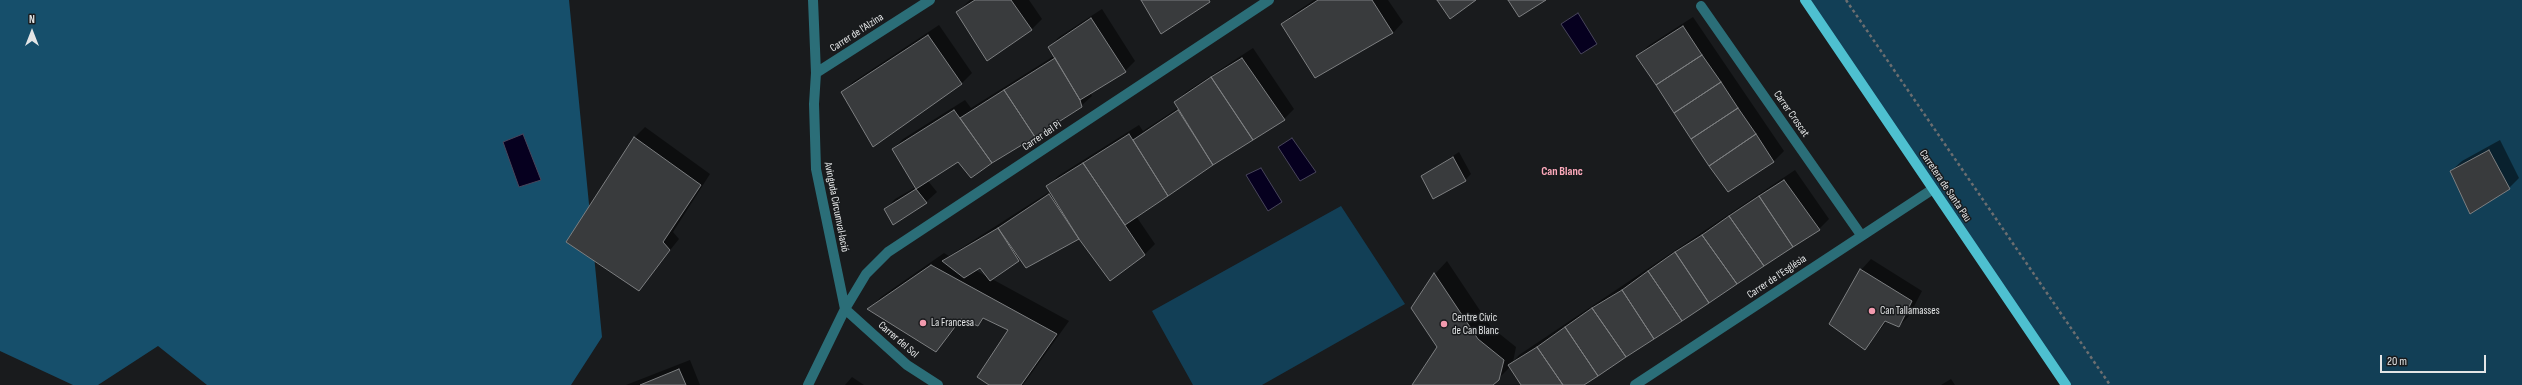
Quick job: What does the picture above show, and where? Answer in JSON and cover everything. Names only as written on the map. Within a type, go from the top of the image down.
[{"type":"main road","name":"Carretera de Santa Pau","points":[[1805,0],[2066,385]]},
{"type":"street","name":"Avinguda Circumval·lació","points":[[814,0],[816,73],[814,104],[816,169],[844,308]]},
{"type":"street","name":"Carrer de l'Alzina","points":[[816,73],[930,0]]},
{"type":"street","name":"Carrer del Pi","points":[[844,308],[866,274],[888,252],[1269,0]]},
{"type":"street","name":"Carrer Croscat","points":[[1701,6],[1861,235]]},
{"type":"street","name":"Carrer de l'Església","points":[[1635,385],[1933,189]]},
{"type":"street","points":[[808,385],[844,308]]},
{"type":"street","name":"Carrer del Sol","points":[[844,308],[907,365],[938,385]]},
{"type":"path","points":[[1846,0],[2110,385]]},
{"type":"shaded area","points":[[0,0],[569,0],[602,337],[571,385],[207,385],[158,346],[98,385],[73,385],[0,351]]},
{"type":"shaded area","points":[[1805,0],[2522,0],[2522,385],[2066,385]]},
{"type":"shaded area","points":[[1578,13],[1597,44],[1581,54],[1561,24]]},
{"type":"shaded area","points":[[523,134],[541,180],[519,187],[503,142]]},
{"type":"shaded area","points":[[1292,138],[1316,172],[1300,181],[1278,147]]},
{"type":"shaded area","points":[[1261,168],[1282,202],[1268,211],[1246,175]]},
{"type":"shaded area","points":[[1341,206],[1405,304],[1262,385],[1193,385],[1152,311]]},
{"type":"building","points":[[975,0],[1011,0],[1032,30],[987,61],[956,12]]},
{"type":"building","points":[[1141,0],[1209,0],[1210,2],[1161,34]]},
{"type":"building","points":[[1318,0],[1372,0],[1393,33],[1315,78],[1281,24]]},
{"type":"building","points":[[1437,0],[1476,0],[1450,19]]},
{"type":"building","points":[[1508,0],[1546,0],[1519,17]]},
{"type":"building","points":[[1091,18],[1126,72],[1080,100],[1048,47]]},
{"type":"building","points":[[1683,26],[1702,55],[1656,85],[1636,56]]},
{"type":"building","points":[[928,35],[962,84],[873,147],[841,92]]},
{"type":"building","points":[[1702,55],[1721,82],[1674,113],[1656,85]]},
{"type":"building","points":[[1055,58],[1080,100],[1082,107],[1035,137],[1004,90]]},
{"type":"building","points":[[1242,58],[1285,120],[1253,140],[1211,77]]},
{"type":"building","points":[[1211,77],[1253,140],[1213,165],[1174,102]]},
{"type":"building","points":[[1721,82],[1738,108],[1691,139],[1674,113]]},
{"type":"building","points":[[1004,90],[1035,137],[992,163],[960,118]]},
{"type":"building","points":[[1738,108],[1756,134],[1709,166],[1691,139]]},
{"type":"building","points":[[954,110],[992,163],[971,178],[958,162],[916,189],[892,149]]},
{"type":"building","points":[[1178,110],[1213,165],[1168,196],[1133,140]]},
{"type":"building","points":[[1129,134],[1168,196],[1125,225],[1083,163]]},
{"type":"building","points":[[1756,134],[1774,162],[1728,192],[1709,166]]},
{"type":"building","points":[[634,137],[701,185],[663,242],[670,250],[639,291],[566,242]]},
{"type":"building","points":[[2489,150],[2510,189],[2470,214],[2450,171]]},
{"type":"building","points":[[1453,157],[1466,181],[1433,199],[1421,176]]},
{"type":"building","points":[[1083,163],[1145,255],[1110,281],[1079,239],[1046,186]]},
{"type":"building","points":[[1784,180],[1820,230],[1793,247],[1759,196]]},
{"type":"building","points":[[916,189],[927,203],[893,225],[884,209]]},
{"type":"building","points":[[1049,194],[1079,239],[1026,268],[998,228]]},
{"type":"building","points":[[1759,196],[1793,247],[1764,266],[1729,216]]},
{"type":"building","points":[[1729,216],[1764,266],[1737,284],[1702,235]]},
{"type":"building","points":[[998,228],[1019,261],[990,281],[980,268],[964,278],[942,261]]},
{"type":"building","points":[[1702,235],[1737,284],[1709,303],[1675,252]]},
{"type":"building","points":[[1675,252],[1709,303],[1682,321],[1648,271]]},
{"type":"building","name":"La Francesa","points":[[931,265],[1057,334],[1021,385],[989,385],[977,377],[1008,330],[983,318],[978,326],[961,319],[936,352],[867,309]]},
{"type":"building","name":"Can Tallamasses","points":[[1860,269],[1912,301],[1899,327],[1885,321],[1865,350],[1829,324]]},
{"type":"building","points":[[1648,271],[1682,321],[1654,339],[1622,290]]},
{"type":"building","name":"Centre Cívic de Can Blanc","points":[[1434,273],[1478,339],[1504,360],[1499,380],[1493,385],[1412,385],[1437,347],[1411,308]]},
{"type":"building","points":[[1622,290],[1654,339],[1626,357],[1592,308]]},
{"type":"building","points":[[1592,308],[1626,357],[1598,376],[1565,327]]},
{"type":"building","points":[[1565,327],[1598,376],[1584,385],[1563,385],[1537,347]]},
{"type":"building","points":[[1537,347],[1563,385],[1521,385],[1508,365]]},
{"type":"building","points":[[679,369],[686,385],[640,385]]},
{"type":"place","name":"Can Tallamasses","points":[[1872,311]]},
{"type":"place","name":"La Francesa","points":[[923,323]]},
{"type":"place","name":"Centre Cívic de Can Blanc","points":[[1444,324]]},
{"type":"district","name":"Can Blanc","points":[[1562,172]]}]
